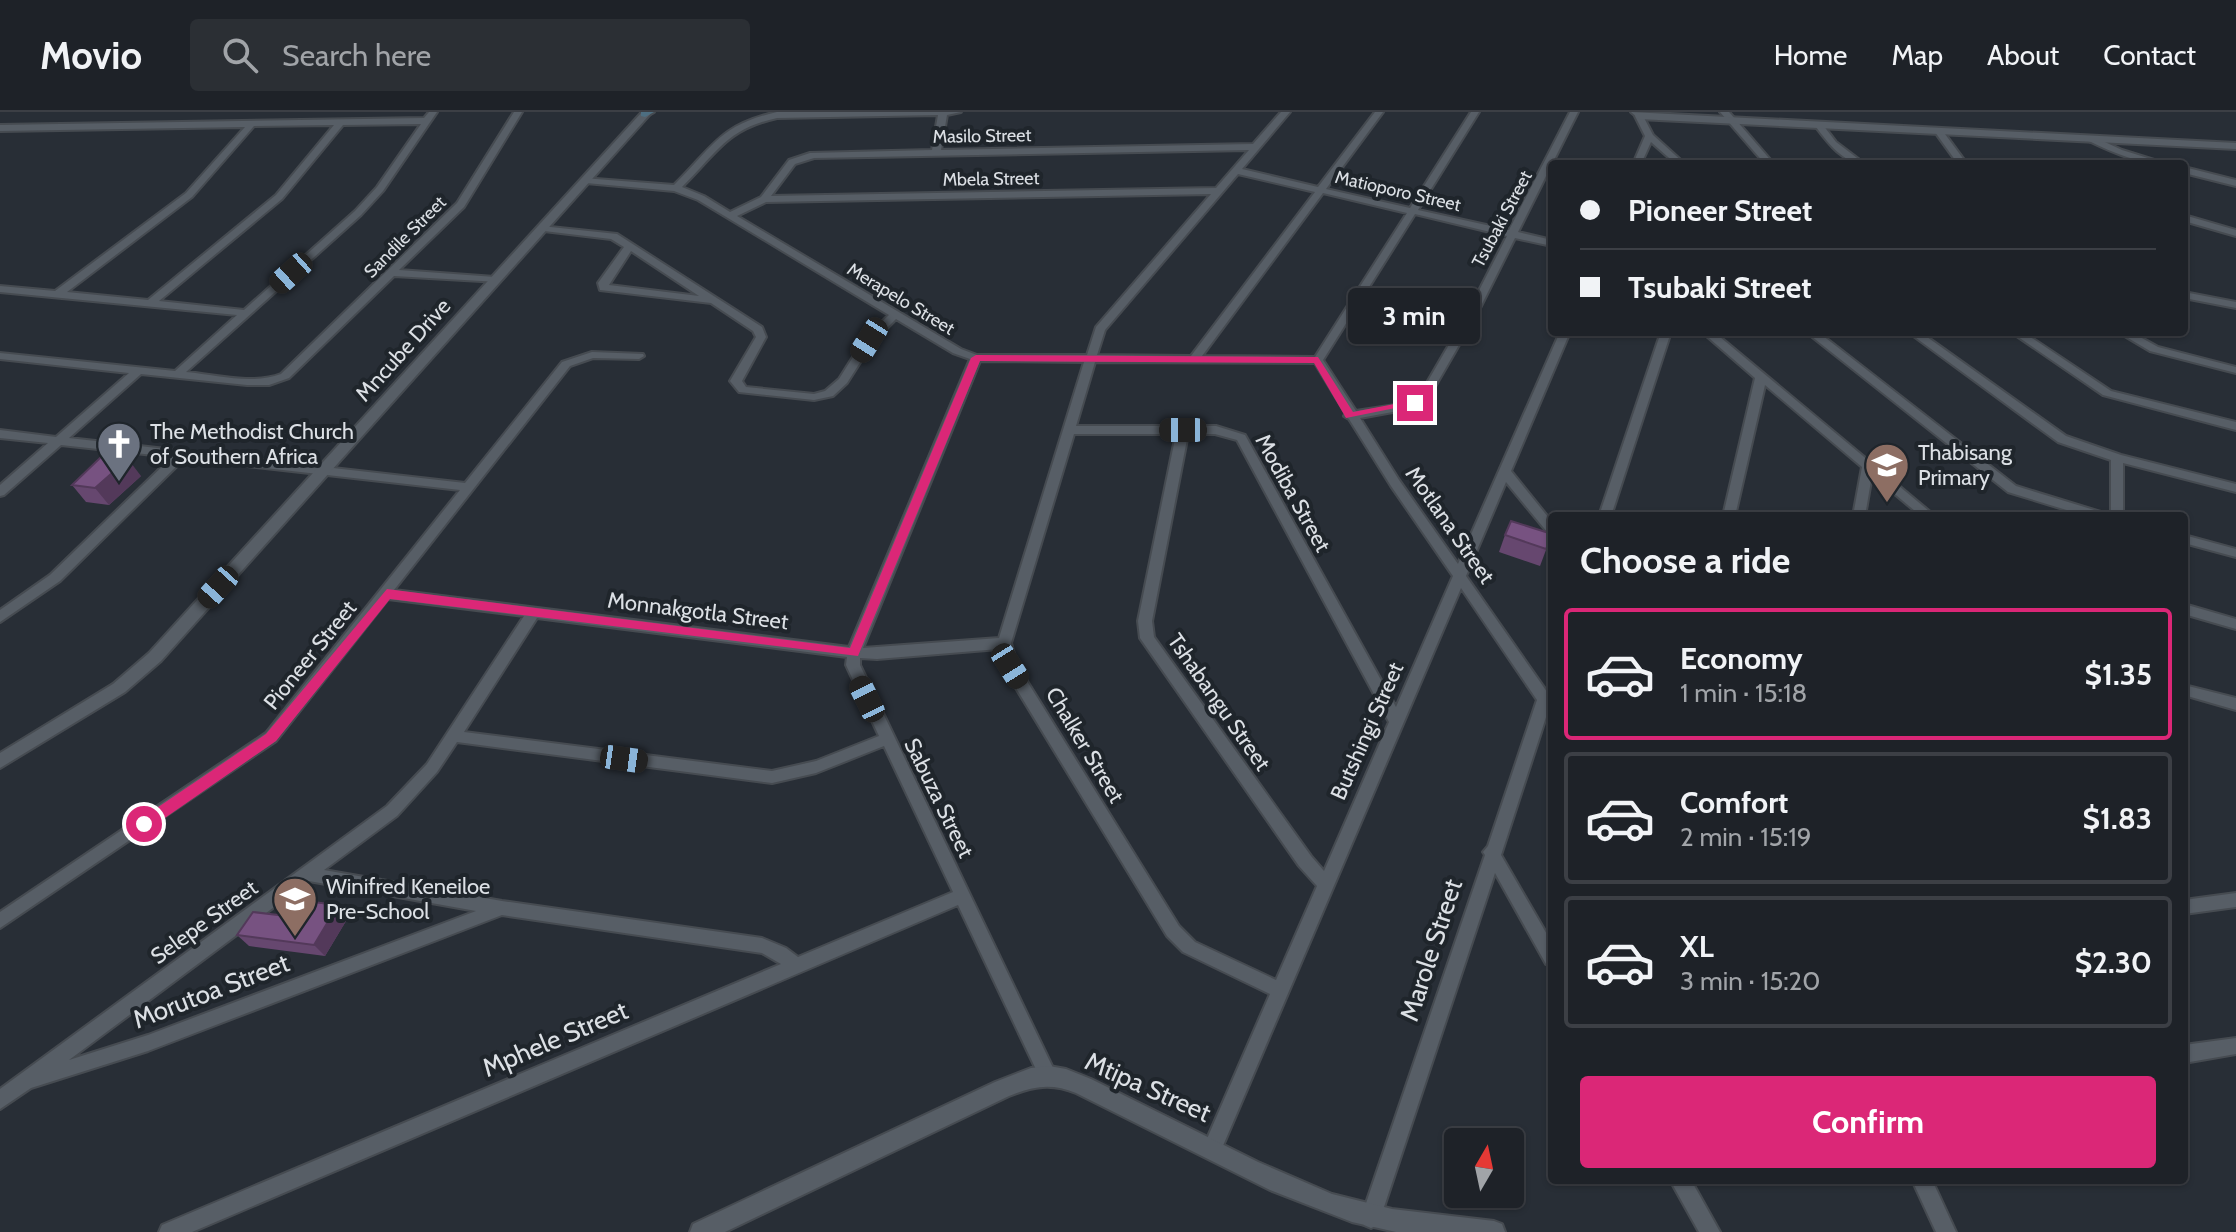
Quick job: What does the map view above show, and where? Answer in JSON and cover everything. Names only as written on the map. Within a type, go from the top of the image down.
[{"type":"street","name":"Sandile Street","points":[[179,373],[263,382],[285,376],[461,205],[518,112]]},
{"type":"street","points":[[936,153],[943,112]]},
{"type":"street","points":[[676,188],[726,134],[748,120],[777,115],[957,112]]},
{"type":"street","points":[[1004,643],[1100,329],[1286,112]]},
{"type":"street","points":[[1193,361],[1379,112]]},
{"type":"street","points":[[1318,360],[1475,112]]},
{"type":"street","name":"Tsubaki Street","points":[[1549,160],[1574,112]]},
{"type":"street","points":[[1724,112],[1767,160]]},
{"type":"street","name":"Mncube Drive","points":[[0,761],[139,673],[647,113]]},
{"type":"street","points":[[1638,114],[1820,127],[2236,146]]},
{"type":"street","points":[[1638,114],[1649,136],[1676,160]]},
{"type":"street","points":[[0,128],[340,123],[429,117]]},
{"type":"street","points":[[0,356],[179,373],[364,208],[429,117]]},
{"type":"street","points":[[151,303],[279,197],[340,123]]},
{"type":"street","points":[[58,294],[189,195],[251,125]]},
{"type":"street","points":[[1820,127],[1833,144],[1855,160]]},
{"type":"street","points":[[1939,132],[1960,160]]},
{"type":"street","points":[[1639,160],[1649,136]]},
{"type":"street","points":[[2092,139],[2119,152],[2148,160]]},
{"type":"street","name":"Masilo Street","points":[[731,215],[764,199],[792,162],[804,156],[1257,147]]},
{"type":"street","name":"Tsubaki Street","points":[[1350,416],[1405,407],[1425,395],[1473,312],[1548,161]]},
{"type":"street","name":"Matioporo Street","points":[[1237,171],[1548,242]]},
{"type":"street","points":[[2188,171],[2236,183]]},
{"type":"street","name":"Merapelo Street","points":[[586,180],[676,188],[731,215],[957,351],[976,358],[1318,360]]},
{"type":"street","name":"Mbela Street","points":[[764,199],[1219,191]]},
{"type":"street","points":[[2188,219],[2236,233]]},
{"type":"street","points":[[544,228],[603,233],[631,245],[760,332],[736,381],[737,387],[753,392],[814,397],[829,394],[843,381],[869,340],[895,314]]},
{"type":"street","points":[[631,245],[603,283],[604,288],[713,300]]},
{"type":"street","points":[[392,273],[495,280]]},
{"type":"street","points":[[0,289],[246,313]]},
{"type":"street","points":[[2188,296],[2236,305]]},
{"type":"street","name":"Butshingi Street","points":[[1212,1148],[1563,336]]},
{"type":"street","points":[[1606,512],[1665,336]]},
{"type":"street","points":[[1712,336],[1924,512]]},
{"type":"street","points":[[1816,336],[2012,489],[2087,512]]},
{"type":"street","points":[[1918,336],[2048,431],[2082,448],[2236,488]]},
{"type":"street","points":[[2022,336],[2107,393],[2236,426]]},
{"type":"street","points":[[2130,336],[2154,349],[2236,370]]},
{"type":"street","name":"Pioneer Street","points":[[0,921],[271,737],[566,364],[592,355],[639,356]]},
{"type":"street","points":[[854,653],[976,358]]},
{"type":"street","name":"Motlana Street","points":[[1318,360],[1350,416],[1548,705]]},
{"type":"street","points":[[0,492],[138,371]]},
{"type":"street","points":[[1730,512],[1761,377]]},
{"type":"street","name":"Modiba Street","points":[[1070,430],[1227,431],[1246,444],[1395,719]]},
{"type":"street","name":"Tshabangu Street","points":[[1183,430],[1145,621],[1147,638],[1305,861],[1325,884]]},
{"type":"street","points":[[0,434],[467,487]]},
{"type":"street","points":[[0,617],[55,578],[181,455]]},
{"type":"street","points":[[2117,458],[2117,512]]},
{"type":"street","points":[[1860,512],[1868,466]]},
{"type":"street","points":[[1504,471],[1548,525]]},
{"type":"street","points":[[2188,540],[2236,553]]},
{"type":"street","name":"Monnakgotla Street","points":[[387,594],[854,653],[877,654],[1004,643]]},
{"type":"street","points":[[2188,610],[2236,624]]},
{"type":"street","name":"Selepe Street","points":[[0,1100],[307,874],[413,791],[534,612]]},
{"type":"street","name":"Chalker Street","points":[[1004,643],[1010,666],[1173,931],[1189,947],[1280,990]]},
{"type":"street","name":"Sabuza Street","points":[[854,653],[857,679],[1048,1076]]},
{"type":"street","points":[[2188,691],[2236,704]]},
{"type":"street","name":"Marole Street","points":[[1371,1218],[1491,852],[1548,705]]},
{"type":"street","points":[[452,736],[772,777],[798,774],[835,762],[886,739]]},
{"type":"street","points":[[1491,852],[1548,952]]},
{"type":"street","name":"Morutoa Street","points":[[307,874],[502,908],[762,946],[780,953],[795,965]]},
{"type":"street","name":"Mphele Street","points":[[169,1232],[961,896]]},
{"type":"street","points":[[2188,906],[2236,900]]},
{"type":"street","name":"Morutoa Street","points":[[25,1082],[148,1043],[502,908]]},
{"type":"street","points":[[2188,1053],[2236,1046]]},
{"type":"street","name":"Mtipa Street","points":[[701,1232],[1002,1089],[1024,1080],[1048,1076],[1072,1082],[1294,1189],[1371,1218],[1494,1232]]},
{"type":"street","points":[[1682,1184],[1710,1232]]},
{"type":"street","points":[[1924,1184],[1946,1232]]},
{"type":"building","points":[[102,456],[128,459],[95,488],[72,485]]},
{"type":"building","points":[[1511,521],[1548,533],[1548,544],[1546,549],[1505,535]]},
{"type":"building","points":[[313,902],[338,905],[314,945],[237,935],[253,912],[303,918]]},
{"type":"place","name":"The Methodist Church of Southern Africa","points":[[119,483]]},
{"type":"place","name":"Thabisang Primary","points":[[1887,504]]},
{"type":"place","name":"Winifred Keneiloe Pre-School","points":[[295,938]]},
{"type":"route","points":[[144,824],[271,737],[387,594],[854,653],[976,358],[1318,360],[1350,416],[1415,403]]}]
